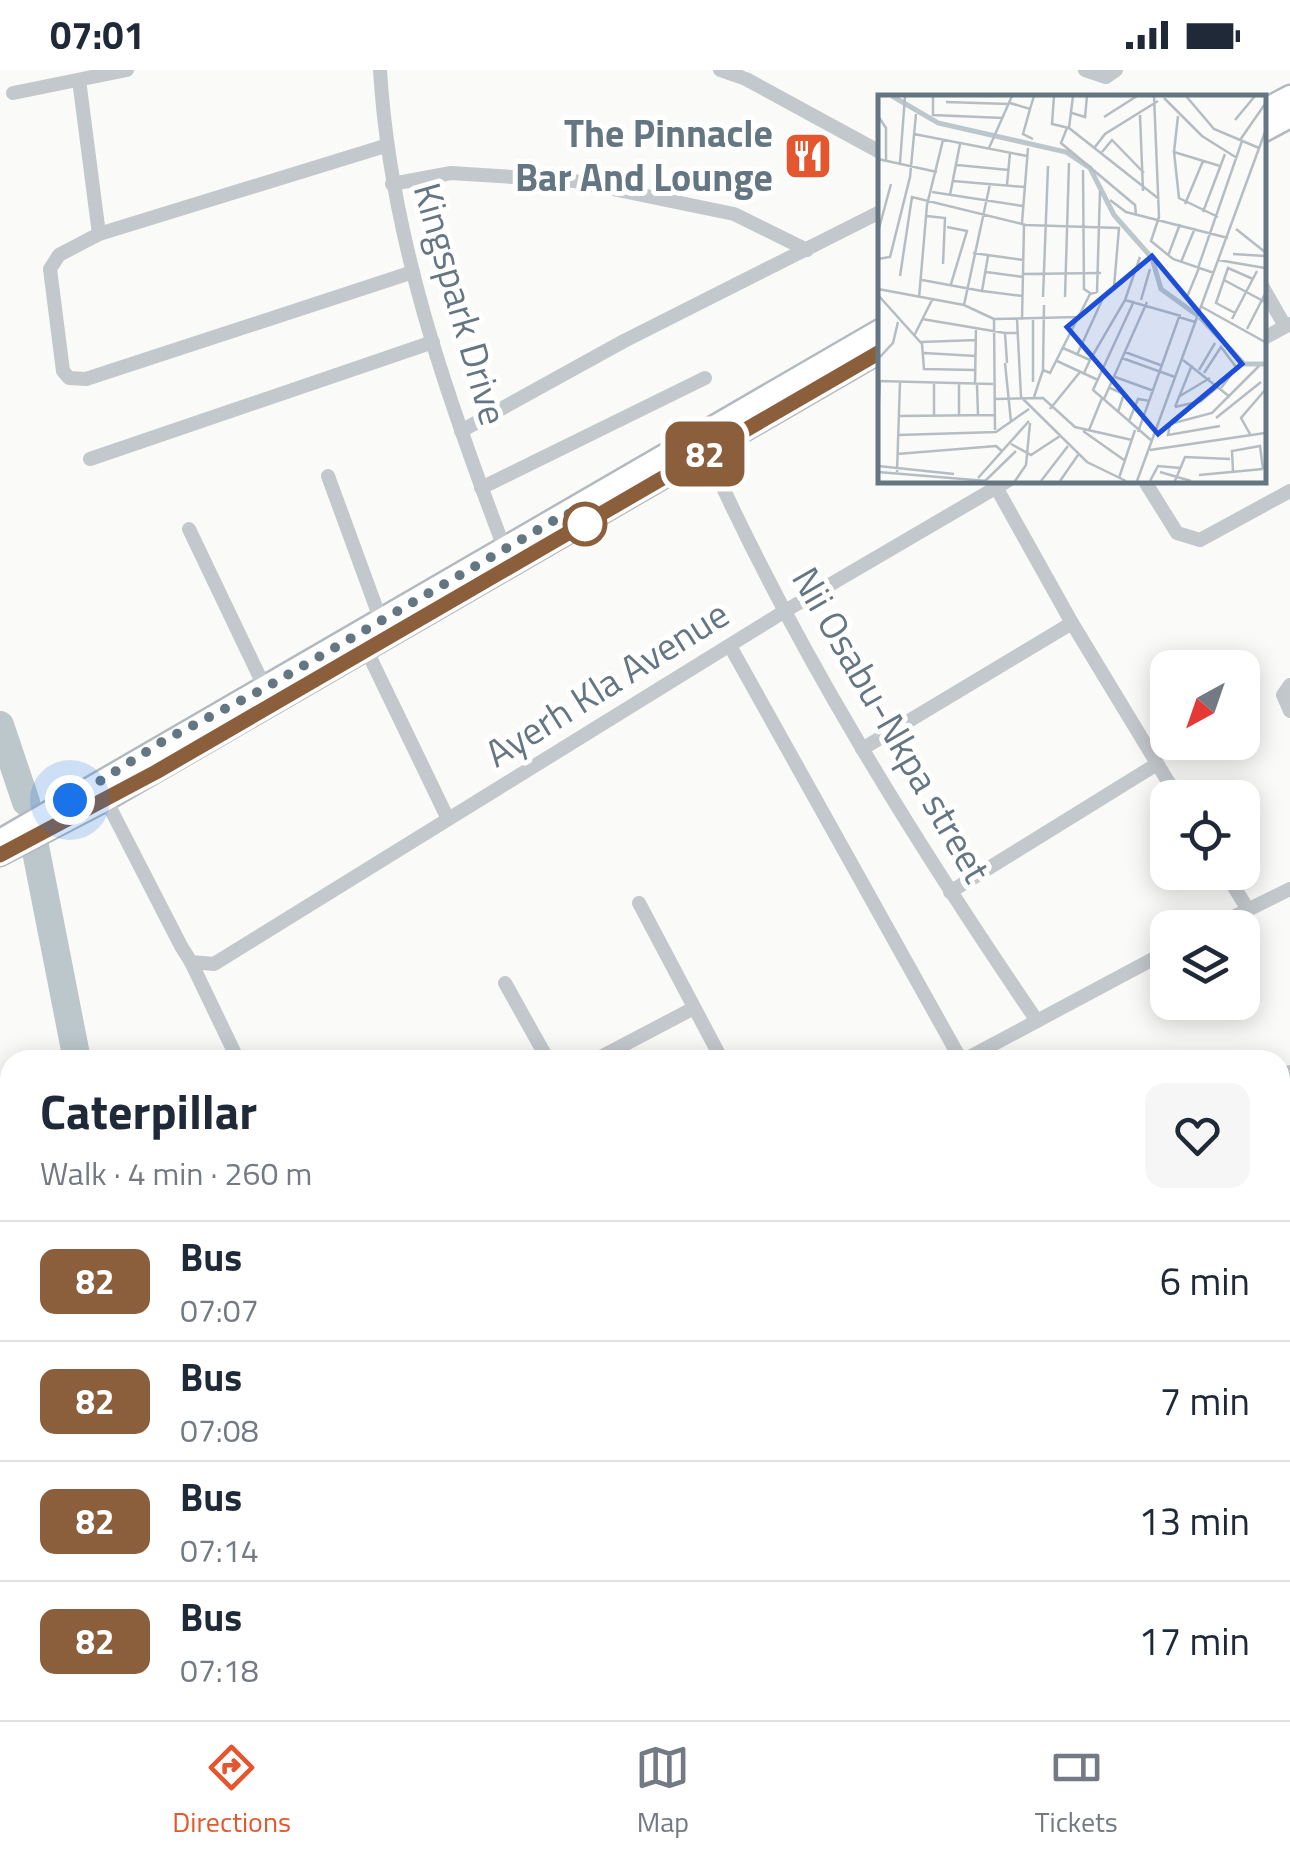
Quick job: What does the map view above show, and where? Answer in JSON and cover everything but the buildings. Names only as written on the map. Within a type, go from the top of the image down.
[{"type":"main road","points":[[1265,109],[1290,96]]},
{"type":"main road","points":[[1265,130],[1290,117]]},
{"type":"main road","points":[[0,840],[165,740],[265,688],[878,331]]},
{"type":"main road","points":[[0,855],[106,800],[878,353]]},
{"type":"street","points":[[13,93],[126,70]]},
{"type":"street","name":"Kingspark Drive","points":[[380,70],[385,146],[413,272],[461,431],[505,550]]},
{"type":"street","points":[[720,70],[746,79],[878,151]]},
{"type":"street","points":[[1086,70],[1106,78],[1116,70]]},
{"type":"street","points":[[79,80],[99,234]]},
{"type":"street","points":[[385,146],[99,234],[59,255],[50,269],[63,371],[78,380],[413,272]]},
{"type":"street","points":[[392,184],[451,172],[574,181],[734,214],[807,250]]},
{"type":"street","points":[[461,431],[624,341],[878,213]]},
{"type":"street","points":[[1265,290],[1288,325],[1265,337]]},
{"type":"street","points":[[90,459],[433,342]]},
{"type":"street","points":[[481,488],[705,378]]},
{"type":"street","name":"Nii Osabu-Nkpa street","points":[[707,452],[745,538],[862,748],[950,892],[1038,1021]]},
{"type":"street","points":[[328,476],[380,618]]},
{"type":"street","points":[[1145,482],[1177,533],[1200,540],[1290,491]]},
{"type":"street","points":[[1003,484],[1072,623],[1167,780]]},
{"type":"street","name":"Ayerh Kla Avenue","points":[[191,962],[214,964],[785,611],[1003,484]]},
{"type":"street","points":[[189,529],[265,688]]},
{"type":"street","points":[[862,748],[1072,623]]},
{"type":"street","points":[[730,646],[956,1050]]},
{"type":"street","points":[[366,650],[448,818]]},
{"type":"street","points":[[1290,685],[1284,695],[1290,711]]},
{"type":"street","points":[[950,892],[1158,764]]},
{"type":"street","points":[[106,800],[233,1050]]},
{"type":"street","points":[[1243,910],[1290,889]]},
{"type":"street","points":[[1236,890],[1247,908]]},
{"type":"street","points":[[639,904],[717,1050]]},
{"type":"street","points":[[981,1050],[1150,961]]},
{"type":"street","points":[[506,983],[543,1050]]},
{"type":"street","points":[[614,1050],[694,1008]]},
{"type":"waterway","points":[[0,725],[26,802]]},
{"type":"waterway","points":[[35,846],[75,1050]]},
{"type":"bus line","name":"82","points":[[0,855],[156,772],[878,353]]},
{"type":"place","name":"The Pinnacle Bar And Lounge","points":[[808,156]]},
{"type":"route","points":[[70,800],[165,740],[265,688],[567,513],[585,524]]}]
